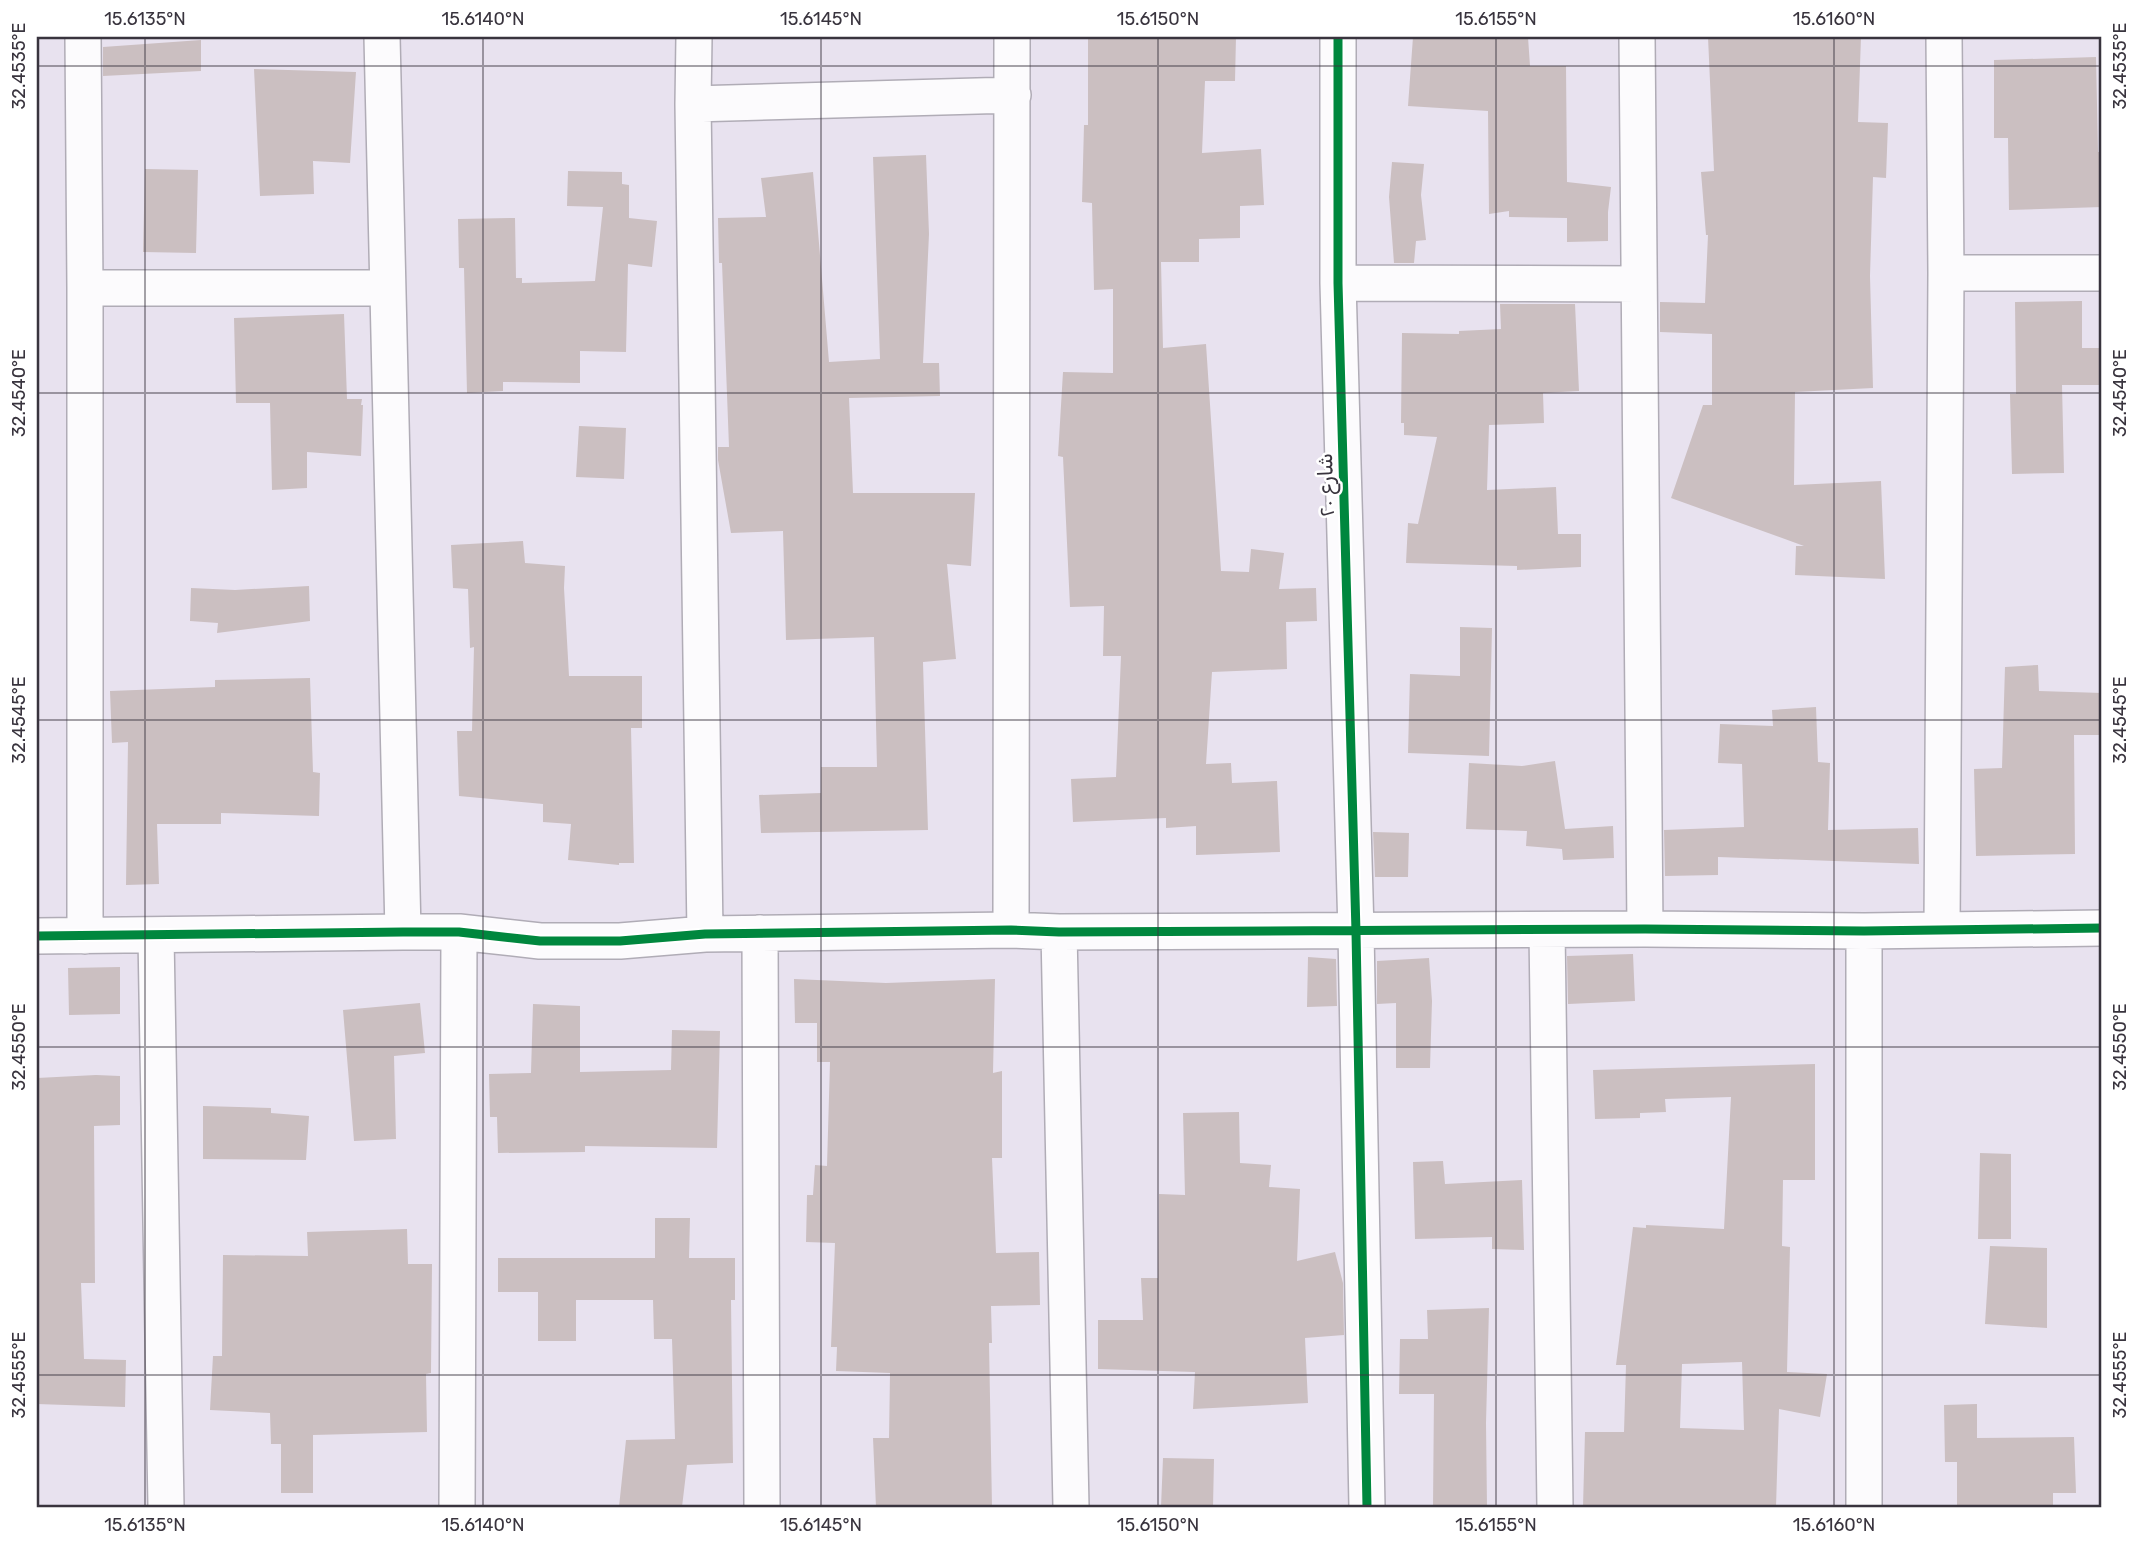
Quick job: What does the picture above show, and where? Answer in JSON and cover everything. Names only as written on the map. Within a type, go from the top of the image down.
[{"type":"street","points":[[83,37],[85,936]]},
{"type":"street","points":[[382,37],[403,932]]},
{"type":"street","points":[[694,37],[705,934]]},
{"type":"street","points":[[1011,930],[1012,37]]},
{"type":"street","name":"شارع ٢٠","points":[[1338,37],[1338,283],[1356,932],[1367,1507]]},
{"type":"street","points":[[1637,37],[1645,929]]},
{"type":"street","points":[[1942,930],[1946,273],[1944,37]]},
{"type":"street","points":[[693,104],[1013,95]]},
{"type":"street","points":[[1946,273],[2102,274]]},
{"type":"street","points":[[1338,283],[1639,284]]},
{"type":"street","points":[[85,288],[387,288]]},
{"type":"street","points":[[37,936],[459,932],[540,941],[620,941],[705,934],[1011,930],[1356,932],[2102,928]]},
{"type":"street","points":[[1548,930],[1555,1507]]},
{"type":"street","points":[[1864,931],[1864,1507]]},
{"type":"street","points":[[457,1507],[459,932]]},
{"type":"street","points":[[1059,932],[1070,1507]]},
{"type":"street","points":[[760,933],[762,1507]]},
{"type":"street","points":[[156,936],[166,1507]]},
{"type":"building","points":[[1088,37],[1236,37],[1235,81],[1205,81],[1202,153],[1261,149],[1264,205],[1240,206],[1240,238],[1199,239],[1199,262],[1161,262],[1163,348],[1206,344],[1221,571],[1249,572],[1251,549],[1284,553],[1279,589],[1316,588],[1317,621],[1286,622],[1287,669],[1212,672],[1206,764],[1231,763],[1232,783],[1277,781],[1280,852],[1196,855],[1196,826],[1166,828],[1166,818],[1073,822],[1071,779],[1116,777],[1121,656],[1103,656],[1104,606],[1070,607],[1063,457],[1058,456],[1063,372],[1113,373],[1113,289],[1094,290],[1092,203],[1082,202],[1084,125],[1088,125]]},
{"type":"building","points":[[1413,37],[1528,37],[1530,66],[1566,66],[1567,182],[1611,187],[1608,241],[1567,242],[1567,218],[1509,217],[1509,211],[1489,214],[1488,111],[1408,106]]},
{"type":"building","points":[[1708,37],[1861,37],[1858,122],[1888,123],[1886,178],[1873,177],[1870,276],[1873,388],[1795,392],[1794,485],[1881,481],[1885,579],[1795,575],[1796,546],[1804,546],[1671,498],[1703,405],[1712,405],[1712,334],[1660,332],[1660,302],[1705,303],[1708,235],[1701,172],[1714,171]]},
{"type":"building","points":[[201,40],[201,71],[103,76],[103,47]]},
{"type":"building","points":[[2096,57],[2098,152],[2102,152],[2102,207],[2009,210],[2008,138],[1994,138],[1994,60]]},
{"type":"building","points":[[254,69],[356,72],[350,163],[313,161],[314,194],[260,196]]},
{"type":"building","points":[[926,155],[929,234],[923,363],[939,363],[940,396],[849,398],[853,493],[975,493],[971,566],[947,564],[956,659],[923,662],[928,830],[761,833],[759,795],[821,793],[821,767],[877,767],[874,637],[786,640],[783,531],[731,533],[718,460],[718,447],[729,447],[718,218],[766,217],[761,178],[813,172],[829,362],[880,359],[873,157]]},
{"type":"building","points":[[1392,162],[1424,164],[1421,195],[1426,240],[1416,241],[1414,263],[1394,263],[1389,197]]},
{"type":"building","points":[[145,169],[198,170],[196,253],[143,252]]},
{"type":"building","points":[[568,171],[622,172],[622,184],[629,185],[629,218],[657,221],[652,267],[628,264],[626,352],[580,351],[580,383],[503,382],[503,391],[467,393],[464,268],[459,268],[458,219],[515,218],[516,278],[522,278],[522,283],[595,281],[603,207],[567,206]]},
{"type":"building","points":[[2082,301],[2082,348],[2100,348],[2100,385],[2062,385],[2064,473],[2012,474],[2010,394],[2016,394],[2015,302]]},
{"type":"building","points":[[1500,304],[1575,304],[1579,391],[1543,393],[1544,423],[1489,425],[1487,490],[1556,487],[1558,534],[1581,534],[1581,567],[1517,570],[1517,566],[1406,563],[1408,523],[1418,524],[1437,437],[1404,435],[1404,423],[1401,423],[1402,333],[1459,334],[1459,331],[1501,329]]},
{"type":"building","points":[[344,314],[347,399],[362,399],[363,405],[361,456],[307,452],[307,488],[272,490],[270,403],[236,403],[234,318]]},
{"type":"building","points":[[579,426],[626,428],[624,479],[576,477]]},
{"type":"building","points":[[523,541],[525,563],[565,566],[569,676],[642,676],[642,728],[631,728],[634,863],[619,865],[568,860],[571,824],[543,822],[543,804],[459,796],[457,731],[472,731],[474,647],[470,648],[468,589],[453,588],[451,545]]},
{"type":"building","points":[[309,586],[310,621],[217,633],[218,623],[190,621],[191,588],[235,590]]},
{"type":"building","points":[[1460,627],[1492,628],[1489,756],[1408,753],[1410,674],[1460,676]]},
{"type":"building","points":[[2038,665],[2039,691],[2102,693],[2102,735],[2074,735],[2075,854],[1976,856],[1974,769],[2002,768],[2005,667]]},
{"type":"building","points":[[310,678],[313,772],[320,773],[319,816],[221,813],[221,824],[157,824],[159,884],[126,885],[128,742],[112,743],[110,691],[215,687],[215,680]]},
{"type":"building","points":[[1816,707],[1818,762],[1830,763],[1828,830],[1918,828],[1919,864],[1718,857],[1718,875],[1665,876],[1664,830],[1744,827],[1742,764],[1718,763],[1720,724],[1773,726],[1772,710]]},
{"type":"building","points":[[1555,761],[1565,829],[1613,826],[1614,858],[1563,860],[1562,849],[1526,846],[1527,831],[1466,829],[1469,763],[1522,766]]},
{"type":"building","points":[[1373,832],[1409,833],[1408,877],[1375,877]]},
{"type":"building","points":[[1633,954],[1635,1001],[1568,1004],[1567,956]]},
{"type":"building","points":[[1308,957],[1336,959],[1337,1006],[1307,1007]]},
{"type":"building","points":[[1429,958],[1432,1001],[1430,1068],[1396,1068],[1396,1003],[1377,1004],[1377,961]]},
{"type":"building","points":[[120,967],[120,1014],[69,1015],[68,968]]},
{"type":"building","points":[[794,979],[886,983],[995,979],[993,1073],[1002,1071],[1002,1158],[992,1158],[996,1253],[1039,1252],[1040,1305],[991,1306],[992,1343],[989,1343],[992,1507],[876,1507],[873,1438],[889,1438],[890,1373],[836,1371],[837,1347],[831,1347],[835,1243],[806,1242],[807,1195],[813,1195],[815,1165],[827,1166],[830,1062],[817,1062],[817,1023],[795,1023]]},
{"type":"building","points":[[420,1003],[425,1053],[394,1056],[396,1139],[354,1141],[343,1010]]},
{"type":"building","points":[[533,1004],[580,1006],[580,1072],[671,1070],[672,1030],[720,1031],[717,1148],[585,1146],[585,1152],[498,1153],[497,1117],[490,1117],[489,1074],[531,1073]]},
{"type":"building","points":[[1815,1064],[1815,1180],[1783,1180],[1782,1246],[1790,1247],[1787,1372],[1827,1374],[1820,1417],[1779,1409],[1776,1507],[1583,1507],[1585,1432],[1624,1432],[1626,1365],[1616,1365],[1633,1227],[1646,1228],[1646,1225],[1724,1229],[1731,1097],[1665,1099],[1666,1112],[1640,1113],[1640,1118],[1595,1119],[1593,1070]],"holes":[[[1742,1362],[1744,1430],[1680,1428],[1682,1364]]]},
{"type":"building","points":[[120,1076],[120,1125],[94,1126],[95,1283],[81,1283],[84,1359],[126,1360],[125,1407],[37,1404],[37,1078]]},
{"type":"building","points":[[203,1106],[271,1108],[271,1113],[309,1116],[306,1160],[203,1159]]},
{"type":"building","points":[[1239,1112],[1240,1163],[1271,1165],[1269,1187],[1300,1189],[1297,1261],[1335,1252],[1343,1283],[1344,1335],[1305,1338],[1308,1403],[1193,1409],[1195,1372],[1098,1369],[1098,1320],[1143,1320],[1141,1278],[1158,1278],[1159,1194],[1185,1195],[1183,1113]]},
{"type":"building","points":[[1980,1153],[2011,1154],[2011,1239],[1978,1239]]},
{"type":"building","points":[[1443,1161],[1445,1184],[1522,1180],[1524,1250],[1492,1249],[1492,1237],[1415,1239],[1413,1162]]},
{"type":"building","points":[[655,1218],[690,1218],[689,1258],[735,1258],[735,1300],[731,1300],[733,1463],[687,1465],[682,1507],[619,1507],[626,1440],[675,1439],[672,1339],[654,1339],[653,1300],[576,1300],[576,1341],[538,1341],[538,1292],[498,1292],[498,1258],[655,1258]]},
{"type":"building","points":[[407,1229],[408,1264],[432,1264],[431,1373],[426,1374],[427,1432],[313,1435],[313,1493],[281,1493],[281,1444],[271,1444],[270,1413],[210,1410],[213,1356],[222,1356],[223,1255],[308,1256],[307,1232]]},
{"type":"building","points":[[1990,1246],[2047,1248],[2047,1328],[1985,1324]]},
{"type":"building","points":[[1489,1308],[1487,1507],[1433,1507],[1434,1394],[1399,1394],[1400,1339],[1428,1339],[1427,1310]]},
{"type":"building","points":[[1977,1404],[1977,1438],[2074,1437],[2076,1493],[2053,1493],[2053,1507],[1957,1507],[1957,1462],[1945,1462],[1944,1405]]},
{"type":"building","points":[[1163,1458],[1214,1459],[1213,1507],[1161,1507]]},
{"type":"cycle path","points":[[1338,37],[1338,283],[1356,932],[1367,1507]]},
{"type":"cycle path","points":[[37,936],[459,932],[540,941],[620,941],[705,934],[1011,930],[1864,931],[2102,928]]}]
